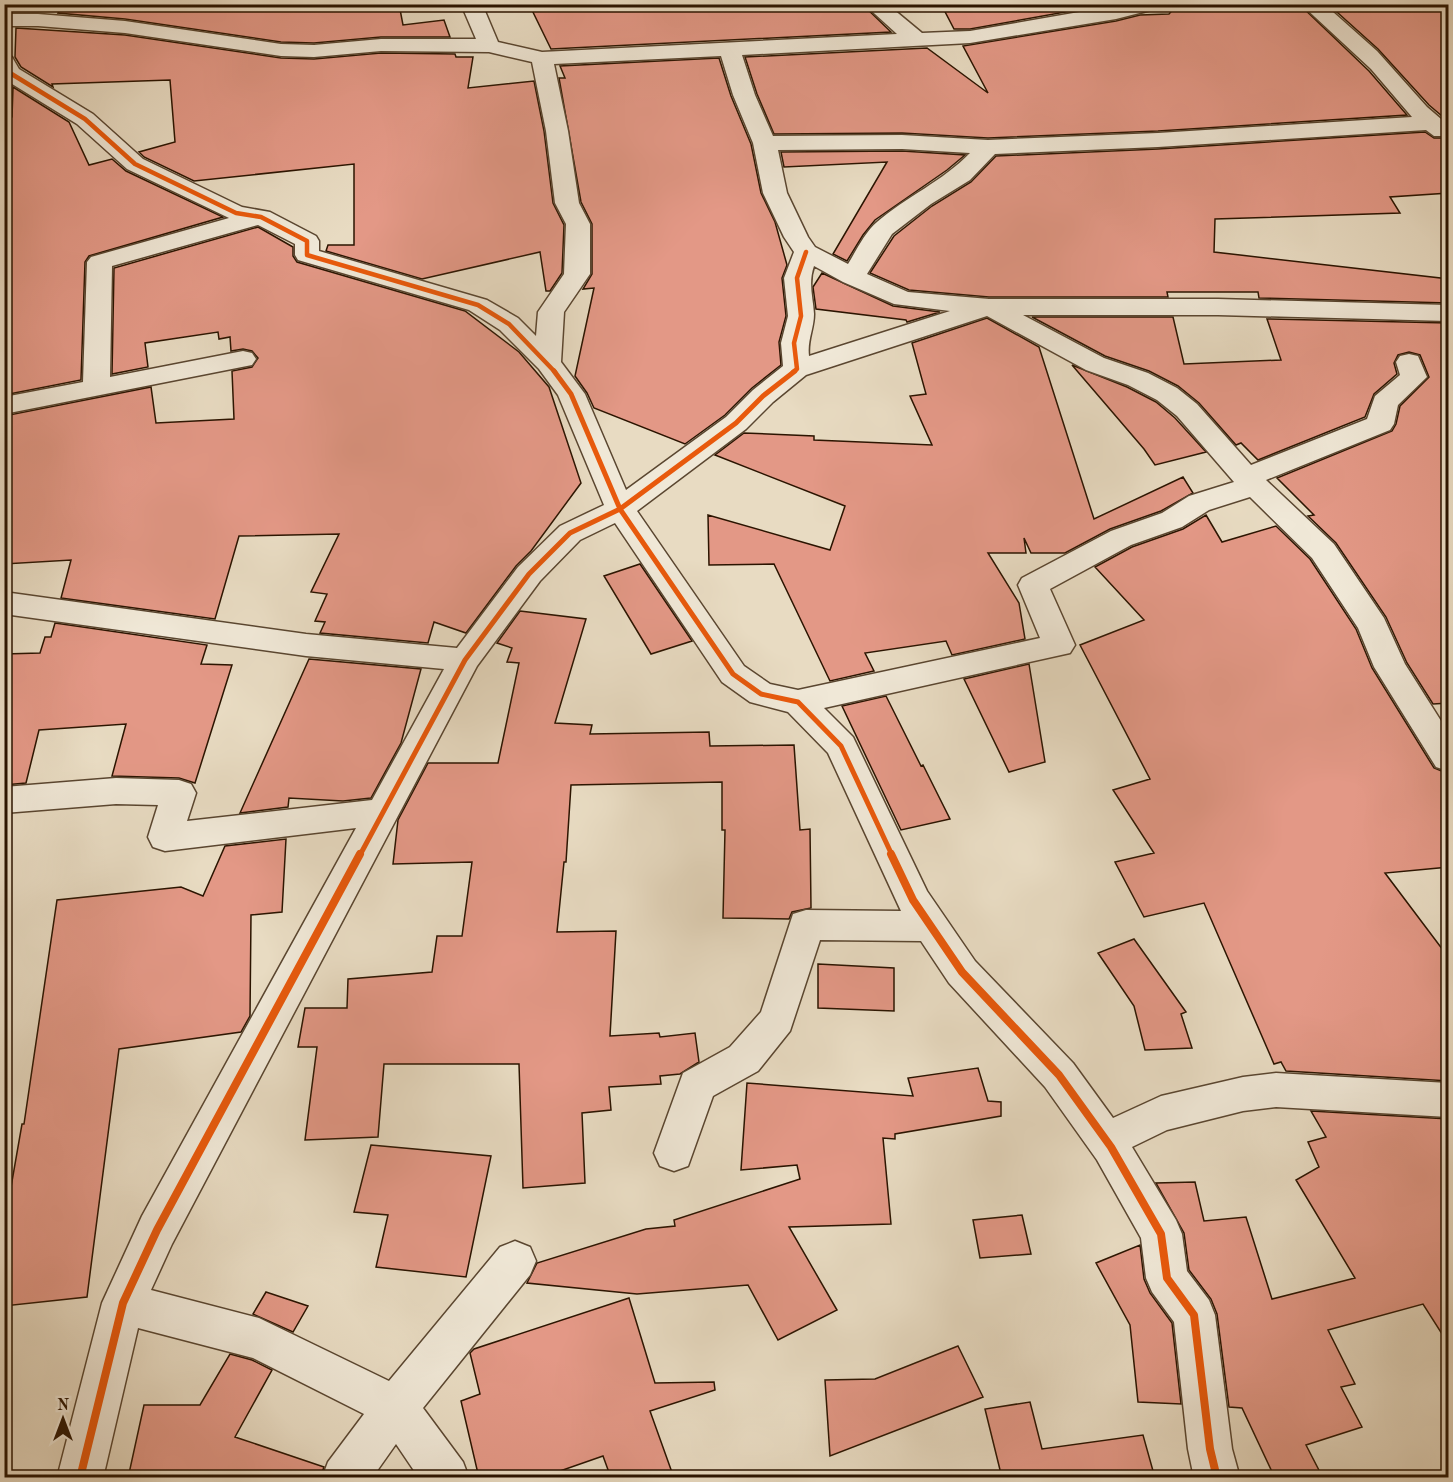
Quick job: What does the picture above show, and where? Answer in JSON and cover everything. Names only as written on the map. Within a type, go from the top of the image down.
[{"type":"street","points":[[471,4],[489,46]]},
{"type":"street","points":[[874,4],[917,40]]},
{"type":"street","points":[[4,20],[38,20],[125,27],[281,50],[314,51],[381,45],[489,46],[543,58],[970,37],[1116,14],[1152,4]]},
{"type":"street","points":[[1311,4],[1344,31],[1385,71],[1419,114],[1449,136]]},
{"type":"street","points":[[729,48],[744,95],[765,144],[775,193],[796,237],[806,252],[852,277],[903,299],[989,307],[1218,308],[1449,313]]},
{"type":"street","points":[[543,58],[557,131],[567,203],[578,225],[577,274],[552,312],[548,363]]},
{"type":"street","points":[[4,62],[10,72],[29,86],[85,119],[135,164],[236,213],[261,217],[307,241],[307,255],[478,305],[509,324],[548,363],[571,394],[620,509],[733,674],[760,694],[798,702],[1059,645],[1033,585],[1121,538],[1172,520],[1199,503],[1380,424],[1385,402],[1414,377],[1409,362]]},
{"type":"street","points":[[765,144],[902,142],[988,147],[1194,139],[1429,123]]},
{"type":"street","points":[[852,277],[883,229],[923,199],[962,175],[988,147]]},
{"type":"street","points":[[96,388],[100,262],[261,217]]},
{"type":"street","points":[[797,369],[794,343],[801,316],[797,278],[806,252]]},
{"type":"street","points":[[80,1478],[123,1303],[157,1230],[465,660],[529,574],[570,533],[620,509],[736,423],[763,396],[797,369],[989,307],[1095,364],[1137,379],[1167,394],[1187,410],[1229,460],[1323,551],[1373,626],[1390,667],[1449,758]]},
{"type":"street","points":[[4,406],[243,359]]},
{"type":"street","points":[[4,603],[295,643],[465,660]]},
{"type":"street","points":[[798,702],[841,746],[912,900],[962,972],[1059,1075],[1106,1140],[1161,1234],[1167,1278],[1194,1315],[1210,1449],[1216,1478]]},
{"type":"street","points":[[4,800],[116,791],[179,794],[165,837],[381,812]]},
{"type":"street","points":[[674,1153],[697,1085],[744,1059],[777,1020],[806,925],[930,926]]},
{"type":"street","points":[[1106,1140],[1161,1114],[1243,1094],[1265,1091],[1377,1094],[1449,1100]]},
{"type":"street","points":[[344,1478],[396,1407],[515,1261]]},
{"type":"street","points":[[123,1303],[259,1339],[396,1407],[447,1478]]},
{"type":"building","points":[[314,4],[399,4],[403,25],[444,20],[450,37],[381,37],[314,43],[281,42],[125,19],[58,13],[61,8],[216,6],[214,11]]},
{"type":"building","points":[[529,4],[862,4],[891,32],[551,49]]},
{"type":"building","points":[[941,4],[1098,4],[1099,6],[970,29],[954,29]]},
{"type":"building","points":[[1178,4],[1299,4],[1369,71],[1407,115],[1158,131],[988,138],[902,133],[774,134],[757,94],[745,57],[927,48],[988,93],[963,46],[1140,15],[1169,14]]},
{"type":"building","points":[[1328,4],[1449,4],[1449,122],[1429,105],[1378,49]]},
{"type":"building","points":[[16,28],[125,35],[281,58],[314,59],[381,53],[455,54],[456,57],[473,57],[468,88],[534,81],[544,131],[553,203],[564,225],[562,273],[550,291],[546,291],[540,252],[422,279],[326,251],[328,245],[354,245],[354,164],[194,181],[144,157],[139,152],[175,142],[170,80],[52,84],[53,87],[21,67],[15,57]]},
{"type":"building","points":[[719,58],[731,96],[751,144],[761,193],[775,222],[787,265],[782,278],[786,316],[779,342],[781,365],[752,388],[725,415],[685,444],[594,408],[575,376],[594,288],[583,289],[592,274],[592,224],[581,202],[559,78],[565,78],[560,66]]},
{"type":"building","points":[[13,87],[69,122],[89,165],[112,159],[126,171],[223,217],[89,256],[85,262],[81,380],[4,395],[4,119],[12,117]]},
{"type":"building","points":[[1425,132],[1434,138],[1449,138],[1449,193],[1390,197],[1400,213],[1215,219],[1214,252],[1449,279],[1449,303],[1259,298],[1258,292],[1167,292],[1168,297],[989,297],[909,290],[870,273],[894,236],[932,206],[971,182],[996,156],[1158,149]]},
{"type":"building","points":[[902,151],[965,155],[875,220],[847,261],[833,254],[887,162],[784,167],[781,152]]},
{"type":"building","points":[[258,227],[293,247],[293,256],[297,262],[465,311],[519,352],[549,387],[581,483],[466,633],[434,622],[428,643],[320,633],[325,622],[315,621],[327,594],[311,592],[339,534],[239,536],[215,619],[61,598],[71,560],[4,564],[4,416],[151,387],[156,423],[234,419],[232,371],[252,367],[258,358],[252,351],[243,349],[231,351],[230,337],[219,339],[218,332],[145,343],[148,367],[112,374],[114,268]]},
{"type":"building","points":[[822,273],[893,306],[940,312],[907,322],[906,320],[816,309],[813,287]]},
{"type":"building","points":[[1032,317],[1173,317],[1184,364],[1281,360],[1267,319],[1449,323],[1449,703],[1433,704],[1407,663],[1386,617],[1336,543],[1308,516],[1314,515],[1277,478],[1392,431],[1400,406],[1429,377],[1420,355],[1409,352],[1398,355],[1394,363],[1397,374],[1374,394],[1365,417],[1258,460],[1241,443],[1236,445],[1199,403],[1178,386],[1149,371],[1105,356]]},
{"type":"building","points":[[987,318],[1039,347],[1094,519],[1183,477],[1193,493],[1161,511],[1110,529],[1065,553],[1031,553],[1024,538],[1026,553],[988,553],[1019,603],[1025,639],[952,655],[946,641],[865,653],[874,671],[830,681],[774,564],[709,565],[708,515],[830,550],[845,506],[715,455],[744,433],[814,436],[814,440],[932,445],[910,396],[926,394],[912,343]]},
{"type":"building","points":[[1072,365],[1127,387],[1156,402],[1175,418],[1206,452],[1155,465]]},
{"type":"building","points":[[1206,515],[1222,542],[1276,526],[1310,559],[1356,629],[1372,668],[1434,768],[1449,774],[1449,867],[1385,873],[1449,958],[1449,1081],[1286,1071],[1281,1062],[1274,1064],[1204,903],[1144,917],[1115,862],[1154,853],[1113,790],[1150,779],[1080,645],[1144,620],[1095,567],[1132,547],[1183,529]]},
{"type":"building","points":[[640,564],[692,641],[651,654],[604,576]]},
{"type":"building","points":[[520,611],[586,619],[555,723],[592,725],[590,734],[709,732],[710,746],[794,745],[800,830],[810,829],[811,908],[792,912],[789,919],[723,918],[725,830],[722,830],[722,782],[571,785],[566,862],[564,862],[557,932],[616,931],[610,1036],[659,1033],[660,1037],[695,1033],[699,1062],[680,1074],[660,1076],[661,1084],[609,1087],[611,1110],[582,1113],[585,1183],[523,1188],[519,1064],[384,1064],[378,1137],[305,1140],[317,1047],[298,1047],[305,1008],[347,1008],[348,979],[432,972],[437,936],[462,936],[472,862],[393,864],[398,820],[428,763],[498,763],[519,663],[507,662],[512,648],[497,643]]},
{"type":"building","points":[[55,623],[207,645],[201,664],[232,665],[195,783],[179,778],[112,776],[126,724],[39,730],[26,783],[4,785],[4,654],[40,653],[45,637],[51,637]]},
{"type":"building","points":[[309,659],[421,669],[401,743],[371,798],[343,801],[289,798],[288,807],[240,813]]},
{"type":"building","points":[[1029,664],[1045,762],[1009,772],[964,679]]},
{"type":"building","points":[[886,696],[950,819],[901,830],[842,706]]},
{"type":"building","points":[[286,839],[282,912],[251,915],[250,1016],[241,1032],[119,1049],[87,1297],[4,1306],[4,1227],[22,1124],[24,1124],[57,900],[181,887],[203,896],[225,846]]},
{"type":"building","points":[[1134,939],[1186,1012],[1181,1014],[1192,1048],[1145,1050],[1134,1006],[1098,953]]},
{"type":"building","points":[[818,964],[894,968],[894,1011],[818,1008]]},
{"type":"building","points":[[978,1068],[988,1101],[1001,1102],[1001,1116],[895,1134],[895,1139],[883,1138],[891,1224],[789,1227],[837,1310],[778,1340],[748,1285],[637,1294],[527,1283],[537,1263],[646,1229],[675,1226],[674,1220],[800,1179],[797,1165],[741,1170],[747,1083],[913,1096],[908,1078]]},
{"type":"building","points":[[1311,1111],[1449,1119],[1449,1345],[1423,1304],[1328,1330],[1355,1384],[1341,1387],[1362,1427],[1306,1445],[1323,1478],[1275,1478],[1242,1408],[1229,1407],[1217,1314],[1211,1299],[1189,1270],[1184,1233],[1156,1183],[1195,1182],[1204,1221],[1246,1217],[1272,1299],[1355,1278],[1296,1180],[1319,1167],[1308,1142],[1326,1137]]},
{"type":"building","points":[[371,1145],[491,1156],[466,1277],[376,1267],[388,1215],[354,1212]]},
{"type":"building","points":[[1022,1215],[1031,1254],[980,1258],[973,1220]]},
{"type":"building","points":[[1140,1245],[1144,1279],[1150,1293],[1172,1323],[1181,1404],[1138,1402],[1130,1325],[1096,1263]]},
{"type":"building","points":[[266,1292],[308,1306],[293,1332],[253,1314]]},
{"type":"building","points":[[629,1298],[655,1383],[714,1382],[715,1390],[650,1411],[674,1478],[611,1478],[603,1456],[540,1478],[479,1478],[461,1401],[480,1394],[470,1353],[474,1349]]},
{"type":"building","points":[[958,1346],[983,1397],[830,1456],[825,1380],[875,1379]]},
{"type":"building","points":[[230,1354],[252,1360],[272,1370],[235,1437],[324,1467],[320,1478],[128,1478],[144,1405],[200,1405]]},
{"type":"building","points":[[1030,1402],[1042,1449],[1143,1435],[1155,1478],[1002,1478],[985,1409]]},
{"type":"cycle path","points":[[4,62],[10,73],[85,119],[135,164],[236,213],[261,217],[307,241],[307,255],[478,305],[509,324],[548,363],[571,394],[620,509],[733,674],[761,694],[798,702],[841,746],[913,900],[962,972],[1059,1075],[1111,1147],[1161,1234],[1167,1278],[1194,1315],[1210,1449],[1217,1478]]},
{"type":"cycle path","points":[[80,1478],[123,1303],[157,1230],[465,660],[529,574],[570,533],[620,509],[736,423],[763,396],[797,369],[794,343],[801,316],[797,278],[806,252]]}]
